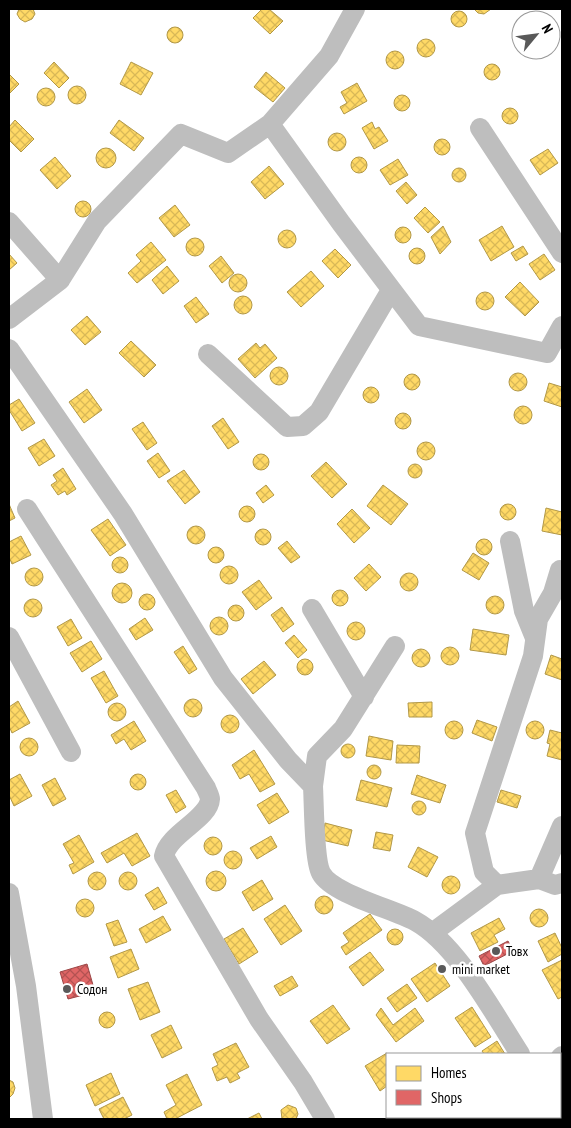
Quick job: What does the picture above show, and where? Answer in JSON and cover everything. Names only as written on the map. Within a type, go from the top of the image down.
[{"type":"street","points":[[9,319],[60,280],[97,221],[181,134],[228,153],[270,124],[329,56],[354,9]]},
{"type":"street","points":[[270,124],[341,223],[419,326],[555,355],[562,326]]},
{"type":"street","points":[[480,128],[562,253]]},
{"type":"street","points":[[9,222],[60,280]]},
{"type":"street","points":[[208,354],[287,427],[303,426],[319,412],[391,290]]},
{"type":"street","points":[[9,349],[123,514],[223,678],[288,760],[313,786]]},
{"type":"street","points":[[27,509],[206,788],[210,799],[206,809],[166,846],[164,856],[259,1019],[303,1082],[325,1119]]},
{"type":"street","points":[[510,541],[524,612],[535,640]]},
{"type":"street","points":[[497,885],[484,872],[475,833],[533,656],[538,618],[553,594],[560,570]]},
{"type":"street","points":[[312,609],[364,697]]},
{"type":"street","points":[[9,638],[70,752]]},
{"type":"street","points":[[395,646],[343,729],[317,756],[313,786],[317,853],[321,873],[339,889],[415,921],[432,933],[463,966],[519,1053]]},
{"type":"street","points":[[539,879],[562,826]]},
{"type":"street","points":[[432,933],[497,885],[539,879],[556,885],[562,883]]},
{"type":"street","points":[[10,900],[26,986],[43,1119]]},
{"type":"building: Homes","points":[[19,9],[33,9],[35,14],[32,19],[25,22],[17,14]]},
{"type":"building: Homes","points":[[262,9],[269,9],[283,21],[270,34],[253,18]]},
{"type":"building: Homes","points":[[474,9],[491,9],[484,14],[478,13]]},
{"type":"building: Homes","points":[[459,11],[467,19],[459,27],[451,19]]},
{"type":"building: Homes","points":[[172,27],[178,27],[183,32],[181,41],[172,43],[167,38],[167,32]]},
{"type":"building: Homes","points":[[422,39],[430,39],[435,44],[433,55],[422,57],[417,52],[417,44]]},
{"type":"building: Homes","points":[[395,51],[401,54],[404,60],[401,66],[395,69],[389,66],[386,60],[389,54]]},
{"type":"building: Homes","points":[[54,62],[69,78],[59,88],[44,73]]},
{"type":"building: Homes","points":[[131,62],[153,73],[141,95],[120,84]]},
{"type":"building: Homes","points":[[492,64],[500,72],[492,80],[484,72]]},
{"type":"building: Homes","points":[[266,72],[285,88],[273,102],[254,87]]},
{"type":"building: Homes","points":[[9,74],[19,84],[9,94]]},
{"type":"building: Homes","points":[[357,83],[367,101],[344,114],[340,107],[347,103],[341,92]]},
{"type":"building: Homes","points":[[77,86],[83,89],[86,95],[83,101],[77,104],[71,101],[68,95],[71,89]]},
{"type":"building: Homes","points":[[46,88],[52,91],[55,97],[52,103],[46,106],[40,103],[37,97],[40,91]]},
{"type":"building: Homes","points":[[399,95],[405,95],[410,100],[408,109],[399,111],[394,106],[394,100]]},
{"type":"building: Homes","points":[[507,108],[513,108],[518,113],[516,122],[507,124],[502,119],[502,113]]},
{"type":"building: Homes","points":[[15,120],[34,139],[21,152],[9,140],[9,127]]},
{"type":"building: Homes","points":[[119,120],[144,138],[134,151],[110,133]]},
{"type":"building: Homes","points":[[372,122],[375,129],[379,127],[388,141],[374,149],[362,128]]},
{"type":"building: Homes","points":[[337,133],[343,136],[346,142],[343,148],[337,151],[331,148],[328,142],[331,136]]},
{"type":"building: Homes","points":[[442,139],[448,141],[450,147],[448,153],[442,155],[436,153],[434,147],[436,141]]},
{"type":"building: Homes","points":[[106,148],[113,151],[116,158],[113,165],[106,168],[99,165],[96,158],[99,151]]},
{"type":"building: Homes","points":[[548,149],[558,163],[540,175],[530,160]]},
{"type":"building: Homes","points":[[55,157],[71,176],[57,189],[40,170]]},
{"type":"building: Homes","points":[[356,157],[362,157],[367,162],[365,171],[356,173],[351,168],[351,162]]},
{"type":"building: Homes","points":[[398,159],[408,175],[390,185],[380,170]]},
{"type":"building: Homes","points":[[269,166],[284,184],[265,199],[251,182]]},
{"type":"building: Homes","points":[[456,168],[462,168],[466,175],[462,182],[456,182],[452,178],[452,172]]},
{"type":"building: Homes","points":[[406,182],[417,195],[407,204],[396,191]]},
{"type":"building: Homes","points":[[83,201],[89,203],[91,209],[89,215],[83,217],[77,215],[75,209],[77,203]]},
{"type":"building: Homes","points":[[175,205],[190,225],[174,237],[159,218]]},
{"type":"building: Homes","points":[[425,207],[440,222],[428,233],[414,218]]},
{"type":"building: Homes","points":[[443,226],[451,242],[440,254],[431,237]]},
{"type":"building: Homes","points":[[502,226],[514,247],[491,261],[479,240]]},
{"type":"building: Homes","points":[[400,227],[406,227],[411,232],[409,241],[400,243],[395,238],[395,232]]},
{"type":"building: Homes","points":[[287,230],[293,233],[296,239],[293,245],[287,248],[281,245],[278,239],[281,233]]},
{"type":"building: Homes","points":[[195,238],[201,241],[204,247],[201,253],[195,256],[189,253],[186,247],[189,241]]},
{"type":"building: Homes","points":[[151,242],[166,260],[137,283],[128,273],[141,261],[136,255]]},
{"type":"building: Homes","points":[[523,246],[528,254],[516,261],[511,253]]},
{"type":"building: Homes","points":[[414,248],[420,248],[425,253],[423,262],[414,264],[409,259],[409,253]]},
{"type":"building: Homes","points":[[335,249],[351,265],[338,278],[322,261]]},
{"type":"building: Homes","points":[[9,254],[17,263],[9,270]]},
{"type":"building: Homes","points":[[544,254],[555,270],[540,280],[529,264]]},
{"type":"building: Homes","points":[[221,256],[234,273],[222,283],[209,266]]},
{"type":"building: Homes","points":[[167,266],[179,281],[163,294],[152,280]]},
{"type":"building: Homes","points":[[311,271],[324,286],[301,307],[287,292]]},
{"type":"building: Homes","points":[[238,274],[244,277],[247,283],[244,289],[238,292],[232,289],[229,283],[232,277]]},
{"type":"building: Homes","points":[[520,282],[539,302],[525,316],[505,297]]},
{"type":"building: Homes","points":[[485,292],[491,295],[494,301],[491,307],[485,310],[479,307],[476,301],[479,295]]},
{"type":"building: Homes","points":[[243,296],[249,299],[252,305],[249,311],[243,314],[237,311],[234,305],[237,299]]},
{"type":"building: Homes","points":[[196,297],[209,314],[196,323],[184,306]]},
{"type":"building: Homes","points":[[87,316],[101,332],[85,345],[71,330]]},
{"type":"building: Homes","points":[[131,341],[156,365],[144,377],[119,353]]},
{"type":"building: Homes","points":[[256,343],[260,348],[265,344],[277,358],[255,378],[238,359]]},
{"type":"building: Homes","points":[[279,367],[285,370],[288,376],[285,382],[279,385],[273,382],[270,376],[273,370]]},
{"type":"building: Homes","points":[[518,373],[524,376],[527,382],[524,388],[518,391],[512,388],[509,382],[512,376]]},
{"type":"building: Homes","points":[[412,374],[418,376],[420,382],[418,388],[412,390],[406,388],[404,382],[406,376]]},
{"type":"building: Homes","points":[[549,383],[562,387],[562,407],[544,401]]},
{"type":"building: Homes","points":[[368,387],[374,387],[379,392],[377,401],[368,403],[363,398],[363,392]]},
{"type":"building: Homes","points":[[87,389],[102,410],[84,423],[69,402]]},
{"type":"building: Homes","points":[[19,399],[35,423],[22,431],[9,410],[9,405]]},
{"type":"building: Homes","points":[[523,406],[529,409],[532,415],[529,421],[523,424],[517,421],[514,415],[517,409]]},
{"type":"building: Homes","points":[[400,413],[406,413],[411,418],[409,427],[400,429],[395,424],[395,418]]},
{"type":"building: Homes","points":[[223,418],[239,442],[228,449],[212,426]]},
{"type":"building: Homes","points":[[143,422],[157,443],[147,450],[132,429]]},
{"type":"building: Homes","points":[[44,439],[55,456],[39,466],[28,448]]},
{"type":"building: Homes","points":[[426,442],[432,445],[435,451],[432,457],[426,460],[420,457],[417,451],[420,445]]},
{"type":"building: Homes","points":[[158,453],[170,471],[159,478],[147,461]]},
{"type":"building: Homes","points":[[261,454],[267,456],[269,462],[267,468],[261,470],[255,468],[253,462],[255,456]]},
{"type":"building: Homes","points":[[326,462],[347,484],[332,498],[311,476]]},
{"type":"building: Homes","points":[[415,464],[420,466],[422,471],[420,476],[415,478],[410,476],[408,471],[410,466]]},
{"type":"building: Homes","points":[[63,468],[76,489],[67,495],[65,491],[58,495],[51,485],[57,481],[53,475]]},
{"type":"building: Homes","points":[[184,470],[200,492],[185,504],[167,481]]},
{"type":"building: Homes","points":[[266,485],[274,495],[263,503],[256,493]]},
{"type":"building: Homes","points":[[383,485],[408,504],[391,525],[367,506]]},
{"type":"building: Homes","points":[[9,504],[15,518],[9,521]]},
{"type":"building: Homes","points":[[508,504],[514,506],[516,512],[514,518],[508,520],[502,518],[500,512],[502,506]]},
{"type":"building: Homes","points":[[244,506],[250,506],[255,511],[253,520],[244,522],[239,517],[239,511]]},
{"type":"building: Homes","points":[[546,508],[562,512],[562,535],[542,531]]},
{"type":"building: Homes","points":[[352,509],[370,528],[354,543],[337,524]]},
{"type":"building: Homes","points":[[108,519],[126,545],[110,556],[91,530]]},
{"type":"building: Homes","points":[[196,526],[202,529],[205,535],[202,541],[196,544],[190,541],[187,535],[190,529]]},
{"type":"building: Homes","points":[[260,529],[266,529],[271,534],[269,543],[260,545],[255,540],[255,534]]},
{"type":"building: Homes","points":[[21,536],[31,555],[12,564],[9,557],[9,542]]},
{"type":"building: Homes","points":[[481,539],[487,539],[492,544],[490,553],[481,555],[476,550],[476,544]]},
{"type":"building: Homes","points":[[287,541],[300,557],[291,563],[278,548]]},
{"type":"building: Homes","points":[[216,547],[222,549],[224,555],[222,561],[216,563],[210,561],[208,555],[210,549]]},
{"type":"building: Homes","points":[[473,553],[489,563],[479,580],[462,570]]},
{"type":"building: Homes","points":[[120,557],[126,559],[128,565],[126,571],[120,573],[114,571],[112,565],[114,559]]},
{"type":"building: Homes","points":[[369,564],[381,577],[366,591],[354,578]]},
{"type":"building: Homes","points":[[225,566],[233,566],[238,571],[236,582],[225,584],[220,579],[220,571]]},
{"type":"building: Homes","points":[[34,568],[40,571],[43,577],[40,583],[34,586],[28,583],[25,577],[28,571]]},
{"type":"building: Homes","points":[[409,573],[415,576],[418,582],[415,588],[409,591],[403,588],[400,582],[403,576]]},
{"type":"building: Homes","points":[[259,580],[272,598],[256,610],[242,592]]},
{"type":"building: Homes","points":[[122,583],[129,586],[132,593],[129,600],[122,603],[115,600],[112,593],[115,586]]},
{"type":"building: Homes","points":[[340,590],[346,592],[348,598],[346,604],[340,606],[334,604],[332,598],[334,592]]},
{"type":"building: Homes","points":[[147,594],[153,596],[155,602],[153,608],[147,610],[141,608],[139,602],[141,596]]},
{"type":"building: Homes","points":[[495,596],[501,599],[504,605],[501,611],[495,614],[489,611],[486,605],[489,599]]},
{"type":"building: Homes","points":[[29,599],[37,599],[42,604],[40,615],[29,617],[24,612],[24,604]]},
{"type":"building: Homes","points":[[236,605],[242,607],[244,613],[242,619],[236,621],[230,619],[228,613],[230,607]]},
{"type":"building: Homes","points":[[282,607],[294,624],[283,632],[271,615]]},
{"type":"building: Homes","points":[[219,617],[225,620],[228,626],[225,632],[219,635],[213,632],[210,626],[213,620]]},
{"type":"building: Homes","points":[[145,618],[153,630],[136,640],[129,629]]},
{"type":"building: Homes","points":[[71,619],[82,638],[68,646],[57,627]]},
{"type":"building: Homes","points":[[356,622],[362,625],[365,631],[362,637],[356,640],[350,637],[347,631],[350,625]]},
{"type":"building: Homes","points":[[473,629],[509,635],[506,655],[470,650]]},
{"type":"building: Homes","points":[[294,635],[307,650],[298,658],[285,643]]},
{"type":"building: Homes","points":[[91,641],[102,659],[82,672],[70,653]]},
{"type":"building: Homes","points":[[183,646],[197,669],[189,674],[174,652]]},
{"type":"building: Homes","points":[[450,647],[456,650],[459,656],[456,662],[450,665],[444,662],[441,656],[444,650]]},
{"type":"building: Homes","points":[[421,649],[427,652],[430,658],[427,664],[421,667],[415,664],[412,658],[415,652]]},
{"type":"building: Homes","points":[[551,655],[562,659],[562,680],[545,674]]},
{"type":"building: Homes","points":[[302,659],[308,659],[313,664],[311,673],[302,675],[297,670],[297,664]]},
{"type":"building: Homes","points":[[264,661],[276,675],[253,694],[241,679]]},
{"type":"building: Homes","points":[[104,671],[118,696],[106,703],[91,678]]},
{"type":"building: Homes","points":[[193,699],[199,702],[202,708],[199,714],[193,717],[187,714],[184,708],[187,702]]},
{"type":"building: Homes","points":[[18,701],[30,723],[12,733],[9,726],[9,707]]},
{"type":"building: Homes","points":[[432,702],[432,717],[409,717],[408,703]]},
{"type":"building: Homes","points":[[113,703],[121,703],[126,708],[124,719],[113,721],[108,716],[108,708]]},
{"type":"building: Homes","points":[[230,715],[236,718],[239,724],[236,730],[230,733],[224,730],[221,724],[224,718]]},
{"type":"building: Homes","points":[[477,720],[497,727],[492,741],[472,733]]},
{"type":"building: Homes","points":[[134,721],[146,741],[131,750],[124,739],[116,744],[111,735]]},
{"type":"building: Homes","points":[[454,721],[460,724],[463,730],[460,736],[454,739],[448,736],[445,730],[448,724]]},
{"type":"building: Homes","points":[[535,721],[541,724],[544,730],[541,736],[535,739],[529,736],[526,730],[529,724]]},
{"type":"building: Homes","points":[[550,730],[562,733],[562,760],[547,756],[550,744],[547,743]]},
{"type":"building: Homes","points":[[369,736],[393,741],[391,760],[366,756]]},
{"type":"building: Homes","points":[[29,738],[35,741],[38,747],[35,753],[29,756],[23,753],[20,747],[23,741]]},
{"type":"building: Homes","points":[[345,744],[351,744],[355,751],[351,758],[345,758],[341,754],[341,748]]},
{"type":"building: Homes","points":[[397,745],[420,746],[419,763],[396,763]]},
{"type":"building: Homes","points":[[254,750],[275,784],[260,792],[249,774],[240,779],[232,765]]},
{"type":"building: Homes","points":[[371,765],[377,765],[381,772],[377,779],[371,779],[367,775],[367,769]]},
{"type":"building: Homes","points":[[20,774],[32,796],[14,806],[9,795],[9,780]]},
{"type":"building: Homes","points":[[135,774],[141,774],[146,779],[144,788],[135,790],[130,785],[130,779]]},
{"type":"building: Homes","points":[[417,775],[446,785],[440,803],[411,794]]},
{"type":"building: Homes","points":[[55,778],[66,799],[53,806],[42,785]]},
{"type":"building: Homes","points":[[361,780],[392,788],[387,807],[356,800]]},
{"type":"building: Homes","points":[[176,790],[186,807],[176,813],[166,795]]},
{"type":"building: Homes","points":[[501,790],[521,796],[517,808],[497,802]]},
{"type":"building: Homes","points":[[277,793],[289,812],[269,824],[257,805]]},
{"type":"building: Homes","points":[[416,801],[422,801],[426,808],[422,815],[416,815],[412,811],[412,805]]},
{"type":"building: Homes","points":[[325,823],[352,830],[348,846],[322,840]]},
{"type":"building: Homes","points":[[376,832],[393,835],[390,851],[373,848]]},
{"type":"building: Homes","points":[[137,833],[150,856],[132,866],[124,853],[107,863],[101,853]]},
{"type":"building: Homes","points":[[79,835],[94,862],[73,874],[69,865],[74,863],[63,844]]},
{"type":"building: Homes","points":[[271,836],[277,847],[257,859],[250,848]]},
{"type":"building: Homes","points":[[213,837],[219,840],[222,846],[219,852],[213,855],[207,852],[204,846],[207,840]]},
{"type":"building: Homes","points":[[418,847],[438,857],[427,877],[408,867]]},
{"type":"building: Homes","points":[[233,851],[239,854],[242,860],[239,866],[233,869],[227,866],[224,860],[227,854]]},
{"type":"building: Homes","points":[[212,871],[220,871],[226,877],[226,885],[220,891],[212,891],[206,885],[206,877]]},
{"type":"building: Homes","points":[[97,872],[103,875],[106,881],[103,887],[97,890],[91,887],[88,881],[91,875]]},
{"type":"building: Homes","points":[[128,872],[134,875],[137,881],[134,887],[128,890],[122,887],[119,881],[122,875]]},
{"type":"building: Homes","points":[[451,876],[457,879],[460,885],[457,891],[451,894],[445,891],[442,885],[445,879]]},
{"type":"building: Homes","points":[[262,880],[273,899],[253,911],[242,892]]},
{"type":"building: Homes","points":[[158,887],[167,903],[154,910],[145,895]]},
{"type":"building: Homes","points":[[320,896],[328,896],[333,901],[331,912],[320,914],[315,909],[315,901]]},
{"type":"building: Homes","points":[[85,899],[91,902],[94,908],[91,914],[85,917],[79,914],[76,908],[79,902]]},
{"type":"building: Homes","points":[[285,905],[302,931],[281,945],[264,919]]},
{"type":"building: Homes","points":[[539,909],[545,912],[548,918],[545,924],[539,927],[533,924],[530,918],[533,912]]},
{"type":"building: Homes","points":[[370,914],[382,930],[346,955],[341,947],[349,942],[343,933]]},
{"type":"building: Homes","points":[[163,916],[171,930],[146,943],[139,929]]},
{"type":"building: Homes","points":[[499,918],[505,929],[494,935],[498,942],[480,951],[471,933]]},
{"type":"building: Homes","points":[[118,920],[127,942],[114,946],[106,924]]},
{"type":"building: Homes","points":[[243,928],[258,952],[239,964],[224,939]]},
{"type":"building: Homes","points":[[395,929],[403,937],[395,945],[387,937]]},
{"type":"building: Homes","points":[[555,933],[562,948],[562,954],[548,962],[538,941]]},
{"type":"building: Homes","points":[[131,949],[139,969],[118,978],[110,957]]},
{"type":"building: Homes","points":[[370,952],[384,970],[363,986],[349,967]]},
{"type":"building: Homes","points":[[562,960],[562,997],[558,999],[542,970]]},
{"type":"building: Homes","points":[[435,963],[450,986],[427,1002],[411,979]]},
{"type":"building: Homes","points":[[292,976],[298,986],[280,996],[274,986]]},
{"type":"building: Homes","points":[[148,982],[160,1012],[140,1020],[128,989]]},
{"type":"building: Homes","points":[[407,984],[417,998],[397,1012],[387,998]]},
{"type":"building: Homes","points":[[333,1005],[350,1029],[327,1044],[310,1021]]},
{"type":"building: Homes","points":[[472,1007],[491,1037],[475,1047],[455,1018]]},
{"type":"building: Homes","points":[[381,1008],[393,1025],[415,1008],[424,1021],[396,1042],[376,1015]]},
{"type":"building: Homes","points":[[107,1012],[115,1020],[107,1028],[99,1020]]},
{"type":"building: Homes","points":[[171,1025],[182,1048],[162,1058],[151,1035]]},
{"type":"building: Homes","points":[[497,1041],[504,1053],[483,1053],[482,1051]]},
{"type":"building: Homes","points":[[236,1043],[249,1067],[237,1073],[240,1078],[230,1083],[227,1077],[217,1081],[212,1068],[218,1065],[213,1054]]},
{"type":"building: Homes","points":[[386,1054],[386,1087],[380,1091],[365,1066]]},
{"type":"building: Homes","points":[[111,1073],[120,1094],[95,1106],[86,1085]]},
{"type":"building: Homes","points":[[187,1074],[202,1105],[175,1119],[167,1119],[164,1112],[176,1105],[166,1085]]},
{"type":"building: Homes","points":[[9,1080],[13,1082],[15,1088],[9,1098]]},
{"type":"building: Homes","points":[[123,1097],[132,1115],[124,1119],[104,1119],[99,1109]]},
{"type":"building: Homes","points":[[288,1105],[296,1108],[298,1114],[296,1119],[282,1119],[281,1110]]},
{"type":"building: Homes","points":[[259,1113],[262,1119],[247,1119]]},
{"type":"building: Shops","points":[[508,941],[513,951],[484,966],[479,956]]},
{"type":"building: Shops","points":[[87,964],[95,992],[68,999],[60,972]]},
{"type":"place","name":"Товх","points":[[496,951]]},
{"type":"place","name":"mini market","points":[[442,969]]},
{"type":"place","name":"Содон","points":[[67,989]]}]
